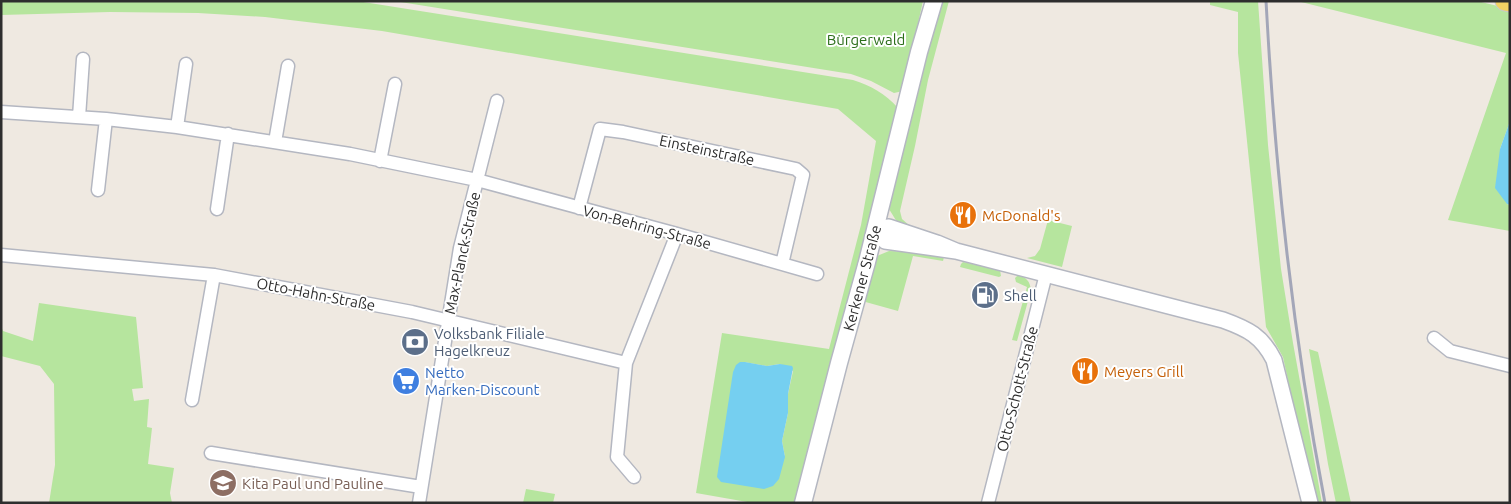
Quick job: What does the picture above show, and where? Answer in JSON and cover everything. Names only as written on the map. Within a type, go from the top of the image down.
[{"type":"main road","name":"Kerkener Straße","points":[[802,503],[839,363],[882,229],[928,1]]},
{"type":"main road","name":"Kerkener Straße","points":[[919,52],[934,1]]},
{"type":"main road","points":[[1505,1],[1510,2]]},
{"type":"street","points":[[79,117],[83,59]]},
{"type":"street","points":[[176,126],[186,64]]},
{"type":"street","points":[[275,142],[288,66]]},
{"type":"street","points":[[380,161],[395,84]]},
{"type":"street","points":[[477,180],[497,101]]},
{"type":"street","name":"Von-Behring-Straße","points":[[1,112],[176,126],[350,154],[477,180],[818,274]]},
{"type":"street","points":[[98,190],[106,119]]},
{"type":"street","name":"Einsteinstraße","points":[[579,208],[600,129],[623,132],[796,169],[803,175],[782,264]]},
{"type":"street","points":[[217,208],[228,134]]},
{"type":"street","name":"Max-Planck-Straße","points":[[419,503],[460,248],[477,180]]},
{"type":"street","points":[[882,229],[885,241],[956,251],[1223,320],[1250,331],[1268,348],[1274,360],[1310,503]]},
{"type":"street","points":[[634,477],[617,456],[626,363],[677,234]]},
{"type":"street","name":"Otto-Hahn-Straße","points":[[1,255],[214,275],[412,312],[626,363]]},
{"type":"street","name":"Otto-Schott-Straße","points":[[988,503],[1046,274]]},
{"type":"street","points":[[192,400],[214,275]]},
{"type":"street","points":[[1434,338],[1450,351],[1510,366]]},
{"type":"street","points":[[211,453],[421,487]]},
{"type":"green space","points":[[1,1],[357,1],[853,80],[877,91],[898,108],[797,503],[753,503],[696,493],[722,333],[829,349],[861,225],[876,141],[838,109],[382,31],[265,17],[198,13],[110,12],[1,15]],"holes":[[[744,362],[767,366],[780,364],[793,371],[788,394],[788,413],[782,441],[785,457]]]},
{"type":"green space","name":"Bürgerwald","points":[[394,1],[923,1],[903,91],[894,93],[871,81],[851,74]]},
{"type":"green space","points":[[938,1],[949,1],[928,80],[900,211],[902,219],[910,226],[897,222],[889,209]]},
{"type":"green space","points":[[1210,1],[1258,1],[1268,145],[1281,269],[1322,503],[1314,503],[1283,357],[1266,327],[1238,53],[1238,12],[1210,5]]},
{"type":"green space","points":[[1297,1],[1477,1],[1510,9],[1510,121],[1500,149],[1507,204],[1510,205],[1510,231],[1448,220],[1506,53]]},
{"type":"green space","points":[[1048,220],[1072,226],[1062,267],[1027,258],[1035,256],[1040,249]]},
{"type":"green space","points":[[889,251],[915,252],[944,257],[943,261],[913,256],[898,311],[862,301],[877,256]]},
{"type":"green space","points":[[963,262],[1000,270],[1001,276],[960,267]]},
{"type":"green space","points":[[1018,275],[1027,280],[1031,290],[1017,341],[1012,340],[1027,287],[1016,282],[1015,278]]},
{"type":"green space","points":[[39,303],[136,317],[143,388],[132,389],[134,401],[149,399],[147,427],[152,428],[148,464],[174,468],[170,493],[172,503],[49,503],[55,465],[54,384],[40,366],[1,356],[1,326],[3,331],[33,341]]},
{"type":"green space","points":[[1309,349],[1318,352],[1351,503],[1336,503]]},
{"type":"green space","points":[[526,489],[555,494],[553,503],[523,503]]},
{"type":"water","points":[[1510,121],[1510,205],[1507,204],[1495,188],[1500,149]]},
{"type":"water","points":[[740,362],[767,366],[780,364],[792,366],[793,368],[788,394],[788,413],[782,441],[785,457],[779,479],[773,486],[764,489],[721,482],[717,477],[733,372],[736,365]]},
{"type":"railway","points":[[1266,1],[1280,190],[1287,253],[1304,378],[1325,503]]},
{"type":"place","name":"McDonald's","points":[[963,215]]},
{"type":"place","name":"Shell","points":[[985,295]]},
{"type":"place","name":"Volksbank Filiale Hagelkreuz","points":[[415,342]]},
{"type":"place","name":"Meyers Grill","points":[[1085,371]]},
{"type":"place","name":"Netto Marken-Discount","points":[[406,381]]},
{"type":"place","name":"Kita Paul und Pauline","points":[[223,483]]}]
